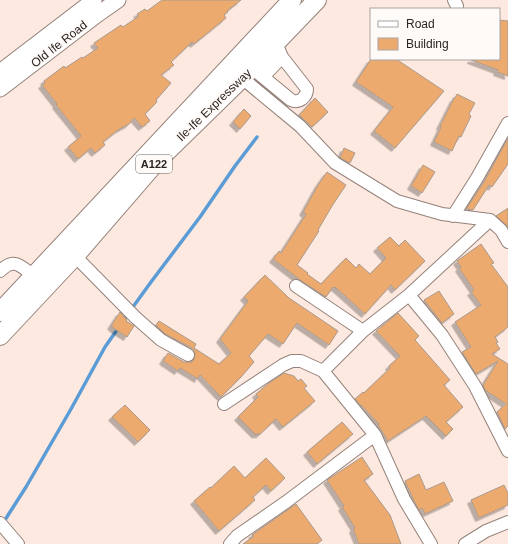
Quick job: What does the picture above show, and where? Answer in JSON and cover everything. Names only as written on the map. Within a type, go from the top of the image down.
[{"type":"highway","name":"Ile-Ife Expressway","points":[[0,312],[292,0]]},
{"type":"highway","name":"Ile-Ife Expressway","points":[[0,336],[75,256],[158,160],[279,50],[317,0]]},
{"type":"main road","name":"Old Ife Road","points":[[0,89],[118,0]]},
{"type":"main road","name":"Old Ife Road","points":[[0,72],[89,1]]},
{"type":"street","points":[[252,75],[294,102],[299,101],[306,94],[307,89],[279,50]]},
{"type":"street","points":[[252,75],[335,163],[397,202],[442,214],[490,220],[501,230],[508,242]]},
{"type":"street","points":[[453,216],[477,178],[508,123]]},
{"type":"street","points":[[323,371],[363,330],[409,295],[490,220]]},
{"type":"street","points":[[75,256],[140,322],[161,340],[188,355]]},
{"type":"street","points":[[0,271],[9,264],[14,263],[18,264],[34,276]]},
{"type":"street","points":[[296,286],[363,330]]},
{"type":"street","points":[[409,295],[442,335],[475,386],[508,452]]},
{"type":"street","points":[[224,404],[283,365],[292,361],[301,361],[323,371],[374,435],[404,498],[431,544]]},
{"type":"street","points":[[230,544],[237,536],[286,502],[374,435]]},
{"type":"street","points":[[465,544],[486,531],[508,522]]},
{"type":"street","points":[[0,523],[18,544]]},
{"type":"building","points":[[162,0],[241,0],[227,11],[228,12],[224,15],[226,18],[194,44],[192,42],[171,62],[174,65],[161,75],[171,83],[156,100],[157,102],[145,114],[150,121],[142,127],[134,118],[129,124],[118,130],[103,142],[105,145],[95,153],[91,148],[78,159],[68,147],[81,136],[42,85],[45,83],[44,81],[64,66],[65,68],[98,48],[94,43],[121,25],[123,27],[139,16],[137,14],[145,9],[147,11]]},
{"type":"building","points":[[500,20],[508,21],[508,76],[497,72],[498,70],[471,60],[500,60]]},
{"type":"building","points":[[370,60],[398,60],[444,91],[395,148],[374,131],[393,107],[356,82]]},
{"type":"building","points":[[457,94],[475,103],[469,114],[471,116],[461,137],[459,136],[452,151],[434,142],[441,127],[440,126]]},
{"type":"building","points":[[315,98],[328,112],[312,127],[299,115]]},
{"type":"building","points":[[244,109],[251,116],[240,129],[233,122]]},
{"type":"building","points":[[508,138],[508,164],[492,187],[489,185],[473,210],[466,209],[484,182]]},
{"type":"building","points":[[344,148],[355,153],[350,163],[340,158]]},
{"type":"building","points":[[423,165],[435,172],[422,193],[411,186]]},
{"type":"building","points":[[327,172],[346,185],[297,265],[321,284],[346,258],[356,268],[359,264],[370,274],[386,258],[377,248],[390,237],[399,246],[405,240],[425,261],[395,290],[391,285],[365,314],[335,287],[333,287],[326,297],[300,280],[273,259],[279,251],[281,253],[306,214],[303,212]]},
{"type":"building","points":[[508,208],[508,227],[496,216]]},
{"type":"building","points":[[481,244],[494,263],[491,264],[508,287],[508,327],[495,337],[498,342],[496,343],[500,349],[492,354],[508,364],[508,426],[505,429],[497,412],[506,404],[485,390],[483,385],[498,361],[476,374],[462,352],[471,347],[455,322],[481,305],[471,292],[474,290],[459,268],[461,267],[457,261]]},
{"type":"building","points":[[265,275],[289,298],[338,331],[329,345],[297,323],[283,344],[268,334],[249,356],[254,362],[221,397],[200,375],[198,379],[180,368],[178,371],[163,361],[168,353],[184,362],[192,362],[195,354],[192,348],[165,334],[156,325],[159,321],[196,344],[194,348],[219,364],[231,353],[220,339],[248,301],[244,297]]},
{"type":"building","points":[[439,291],[454,314],[442,323],[424,300]]},
{"type":"building","points":[[120,312],[127,320],[126,321],[134,326],[127,337],[111,326]]},
{"type":"building","points":[[398,313],[419,336],[415,340],[450,380],[444,385],[463,407],[446,422],[453,429],[446,436],[426,416],[388,441],[378,425],[379,424],[355,399],[363,392],[364,393],[390,368],[389,366],[400,356],[376,331]]},
{"type":"building","points":[[284,373],[294,376],[298,381],[301,379],[307,386],[304,388],[315,401],[283,427],[276,419],[259,435],[258,433],[256,435],[238,417],[258,397],[256,394]]},
{"type":"building","points":[[125,405],[150,430],[138,442],[112,417]]},
{"type":"building","points":[[342,422],[353,434],[317,464],[307,452]]},
{"type":"building","points":[[362,457],[373,474],[364,480],[390,515],[401,544],[359,544],[353,529],[355,528],[342,507],[344,506],[327,480]]},
{"type":"building","points":[[266,458],[285,478],[271,491],[266,485],[253,497],[255,500],[219,531],[194,501],[210,487],[211,488],[234,466],[245,478]]},
{"type":"building","points":[[419,474],[426,490],[444,482],[453,501],[425,514],[422,508],[419,510],[405,481]]},
{"type":"building","points":[[504,485],[508,493],[508,505],[479,518],[471,500]]},
{"type":"building","points":[[296,504],[322,540],[317,544],[243,544],[254,536],[252,535]]},
{"type":"waterway","points":[[122,322],[257,137]]},
{"type":"waterway","points":[[3,523],[26,487],[105,347],[119,327]]}]
